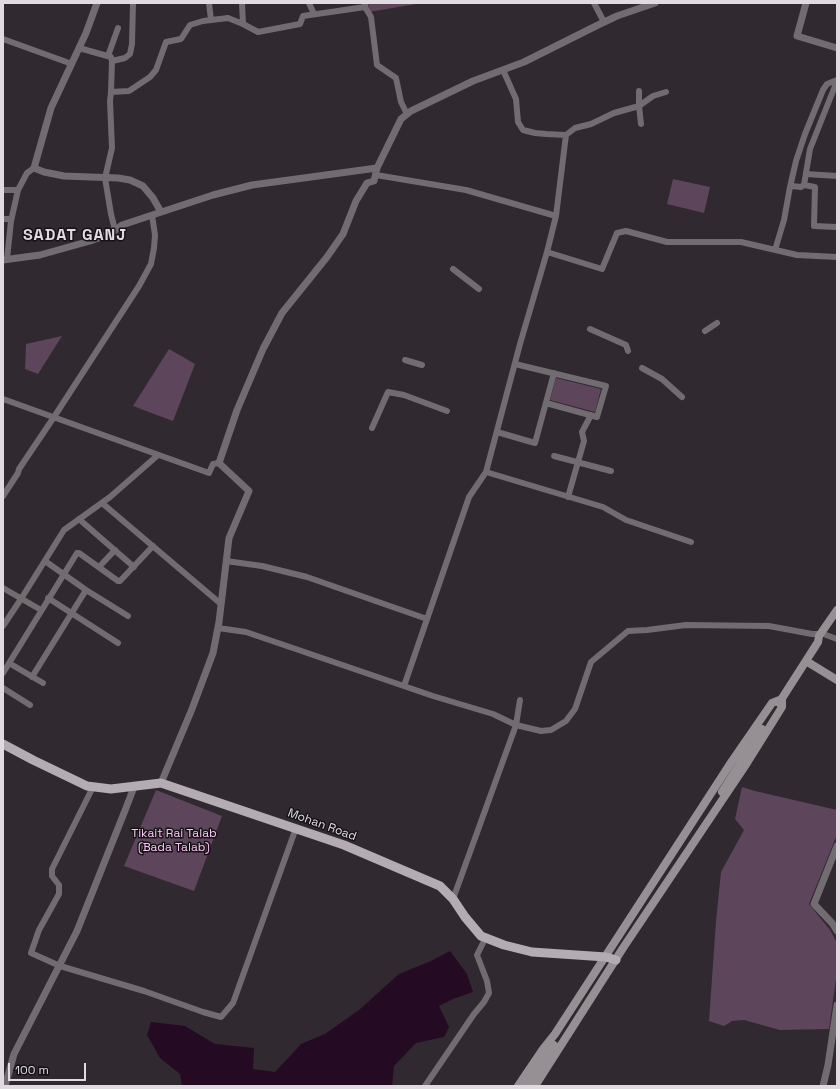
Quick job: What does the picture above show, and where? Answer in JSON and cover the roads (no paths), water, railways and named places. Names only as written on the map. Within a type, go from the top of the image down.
[{"type":"main road","points":[[527,1086],[609,964],[782,699],[808,663],[818,642],[824,639],[824,635],[837,610]]},
{"type":"main road","points":[[830,624],[837,618]]},
{"type":"main road","points":[[808,663],[837,680]]},
{"type":"main road","points":[[518,1086],[555,1034],[606,957],[732,761],[772,703],[782,699]]},
{"type":"main road","points":[[535,1086],[616,960],[747,763],[782,708],[782,699]]},
{"type":"main road","name":"Mohan Road","points":[[3,744],[32,760],[87,786],[111,789],[161,783],[344,845],[440,886],[453,899],[465,917],[482,936],[504,945],[532,952],[606,957],[616,960]]},
{"type":"street","points":[[97,3],[86,34],[51,108],[34,168],[27,173],[18,190],[6,237],[5,260],[40,255],[90,241],[110,234],[122,225],[252,185],[376,172],[466,190],[556,216]]},
{"type":"street","points":[[79,48],[110,59],[125,58],[130,54],[132,44],[133,3]]},
{"type":"street","points":[[209,3],[211,20]]},
{"type":"street","points":[[242,3],[243,24]]},
{"type":"street","points":[[309,3],[314,14]]},
{"type":"street","points":[[594,3],[604,22]]},
{"type":"street","points":[[219,464],[237,410],[263,349],[282,313],[327,257],[343,234],[356,201],[367,183],[374,180],[376,172],[401,119],[411,111],[473,81],[524,62],[604,22],[655,3]]},
{"type":"street","points":[[806,3],[796,36],[837,48]]},
{"type":"street","points":[[111,92],[129,91],[150,77],[156,70],[166,42],[180,39],[190,25],[203,21],[228,18],[258,32],[300,24],[303,16],[365,5],[371,16],[377,65],[396,78],[401,102],[407,114]]},
{"type":"street","points":[[115,230],[110,214],[105,178],[112,148],[110,59],[118,28]]},
{"type":"street","points":[[3,40],[72,64]]},
{"type":"street","points":[[503,70],[516,99],[518,122],[523,130],[535,133],[566,135],[575,128],[591,124],[614,113],[639,106],[647,99],[666,92]]},
{"type":"street","points":[[775,250],[784,220],[798,155],[805,134],[823,90],[827,84],[837,81]]},
{"type":"street","points":[[804,185],[810,149],[837,81]]},
{"type":"street","points":[[639,91],[641,124]]},
{"type":"street","points":[[815,110],[824,113]]},
{"type":"street","points":[[404,686],[469,497],[486,472],[556,216],[566,135]]},
{"type":"street","points":[[34,168],[44,172],[64,176],[118,178],[130,180],[143,186],[153,198],[161,212]]},
{"type":"street","points":[[806,174],[837,176]]},
{"type":"street","points":[[790,187],[801,187],[804,185],[815,187],[814,226],[837,227]]},
{"type":"street","points":[[3,190],[18,190]]},
{"type":"street","points":[[3,496],[19,469],[139,286],[151,264],[155,235],[152,215]]},
{"type":"street","points":[[3,219],[11,219]]},
{"type":"street","points":[[547,252],[602,269],[617,233],[626,230],[667,242],[741,242],[797,255],[837,257]]},
{"type":"street","points":[[453,269],[478,289]]},
{"type":"street","points":[[705,331],[717,323]]},
{"type":"street","points":[[590,329],[626,345],[628,351]]},
{"type":"street","points":[[405,360],[422,365]]},
{"type":"street","points":[[515,364],[606,386],[597,417],[546,403]]},
{"type":"street","points":[[642,368],[662,379],[682,397]]},
{"type":"street","points":[[497,432],[535,443],[554,373]]},
{"type":"street","points":[[372,428],[388,392],[404,395],[447,411]]},
{"type":"street","points":[[3,399],[210,473],[213,464],[219,464],[248,491],[229,538],[218,628],[213,654],[192,710],[161,783]]},
{"type":"street","points":[[568,497],[584,441],[582,432],[592,415]]},
{"type":"street","points":[[3,626],[64,530],[110,497],[158,455]]},
{"type":"street","points":[[554,456],[611,471]]},
{"type":"street","points":[[486,472],[603,507],[626,520],[691,542]]},
{"type":"street","points":[[102,503],[221,604]]},
{"type":"street","points":[[79,519],[134,567]]},
{"type":"street","points":[[3,672],[78,552],[120,581],[153,546]]},
{"type":"street","points":[[99,567],[115,550]]},
{"type":"street","points":[[45,561],[86,590],[128,616]]},
{"type":"street","points":[[226,561],[262,566],[307,577],[427,619]]},
{"type":"street","points":[[3,588],[41,610]]},
{"type":"street","points":[[32,677],[86,590]]},
{"type":"street","points":[[48,598],[118,643]]},
{"type":"street","points":[[218,628],[246,632],[404,686],[493,714],[516,725],[542,731],[552,730],[566,721],[575,709],[591,662],[628,631],[686,625],[769,626],[824,635],[837,639]]},
{"type":"street","points":[[9,663],[43,683]]},
{"type":"street","points":[[3,688],[30,705]]},
{"type":"street","points":[[453,899],[516,725],[520,700]]},
{"type":"street","points":[[93,787],[52,869],[52,876],[59,884],[59,894],[39,930],[31,953],[60,966],[144,991],[220,1018],[233,1003],[296,828]]},
{"type":"street","points":[[5,1086],[14,1054],[77,931],[134,787]]},
{"type":"street","points":[[837,846],[814,904],[832,923],[837,931]]},
{"type":"street","points":[[425,1086],[489,993],[487,982],[477,955],[486,937]]},
{"type":"street","points":[[823,1086],[828,1066],[837,1005]]},
{"type":"district","name":"SADAT GANJ","points":[[75,236]]},
{"type":"park label","name":"Tikait Rai Talab (Bada Talab)","points":[[174,841]]}]
